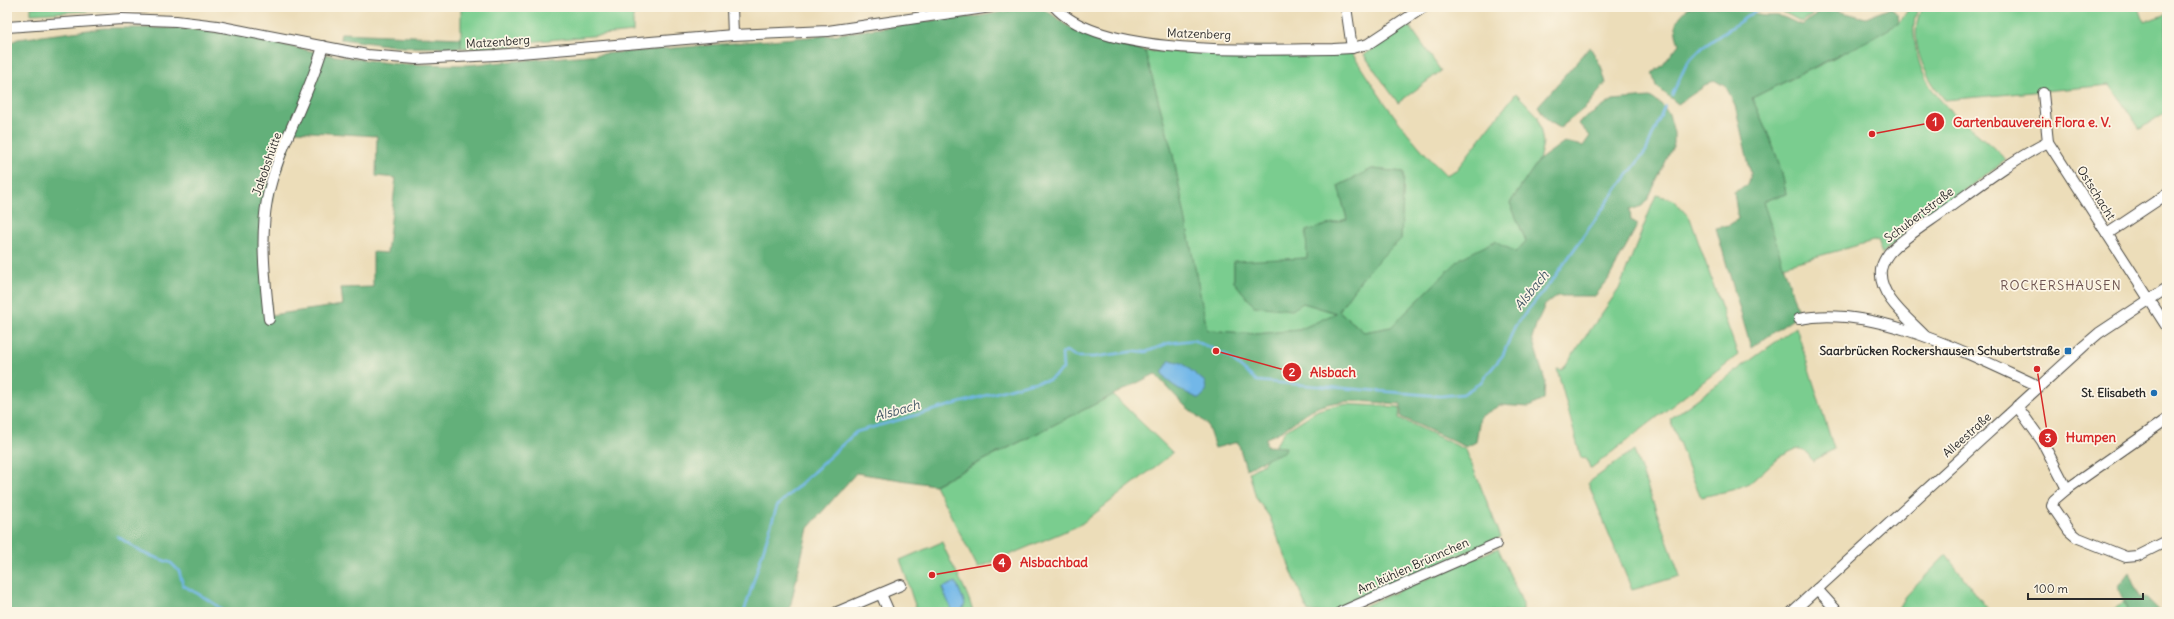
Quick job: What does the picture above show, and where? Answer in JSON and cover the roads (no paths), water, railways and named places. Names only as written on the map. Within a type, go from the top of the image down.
[{"type":"street","points":[[732,7],[733,35]]},
{"type":"street","name":"Matzenberg","points":[[7,27],[122,19],[176,21],[216,26],[367,55],[416,59],[496,56],[733,35],[828,31],[991,7]]},
{"type":"street","name":"Matzenberg","points":[[1055,7],[1066,18],[1093,30],[1132,41],[1164,46],[1352,48],[1368,44],[1424,7]]},
{"type":"street","points":[[1346,7],[1352,48]]},
{"type":"street","name":"Jakobshütte","points":[[269,319],[264,247],[268,199],[275,174],[323,46]]},
{"type":"street","name":"Ostschacht","points":[[2043,93],[2048,142],[2167,327]]},
{"type":"street","name":"Schubertstraße","points":[[1926,336],[1899,308],[1883,286],[1881,269],[1886,258],[1892,249],[2007,166],[2048,142]]},
{"type":"street","points":[[2107,234],[2167,194]]},
{"type":"street","name":"Alleestraße","points":[[1792,612],[2099,333],[2167,288]]},
{"type":"street","name":"Schubertstraße","points":[[1799,319],[1816,315],[1872,321],[1926,336],[2032,383],[2037,388]]},
{"type":"street","points":[[2017,406],[2042,441],[2067,489]]},
{"type":"street","points":[[2167,419],[2067,489],[2054,500],[2052,506],[2069,531],[2076,537],[2126,557],[2137,556],[2167,541]]},
{"type":"street","name":"Am kühlen Brünnchen","points":[[1341,612],[1496,544]]},
{"type":"street","points":[[837,612],[901,585]]},
{"type":"street","points":[[1817,589],[1838,612]]},
{"type":"street","points":[[881,594],[889,612]]},
{"type":"water","points":[[1170,360],[1182,363],[1205,382],[1206,392],[1199,399],[1179,389],[1165,378],[1162,373]]},
{"type":"water","points":[[956,582],[965,604],[961,612],[948,612],[951,608],[942,588]]},
{"type":"waterway","name":"Alsbach","points":[[1672,95],[1687,63],[1703,47],[1761,7]]},
{"type":"waterway","name":"Alsbach","points":[[744,612],[777,506],[856,432],[1030,383],[1049,380],[1063,369],[1062,354],[1066,351],[1077,357],[1094,357],[1137,351],[1146,352],[1169,343],[1193,340],[1226,355],[1257,381],[1440,396],[1463,394],[1480,383],[1503,355],[1515,326],[1554,278],[1611,197],[1646,151],[1665,106]]},
{"type":"waterway","points":[[117,536],[143,553],[171,563],[179,571],[183,585],[210,601],[224,612]]},
{"type":"place","name":"Gartenbauverein Flora e. V.","points":[[1872,134]]},
{"type":"place","name":"Alsbach","points":[[1216,351]]},
{"type":"place","name":"Saarbrücken Rockershausen Schubertstraße","points":[[2068,351]]},
{"type":"place","name":"Humpen","points":[[2037,369]]},
{"type":"place","name":"St. Elisabeth","points":[[2154,393]]},
{"type":"place","name":"Alsbachbad","points":[[932,575]]},
{"type":"district","name":"ROCKERSHAUSEN","points":[[2061,285]]}]
